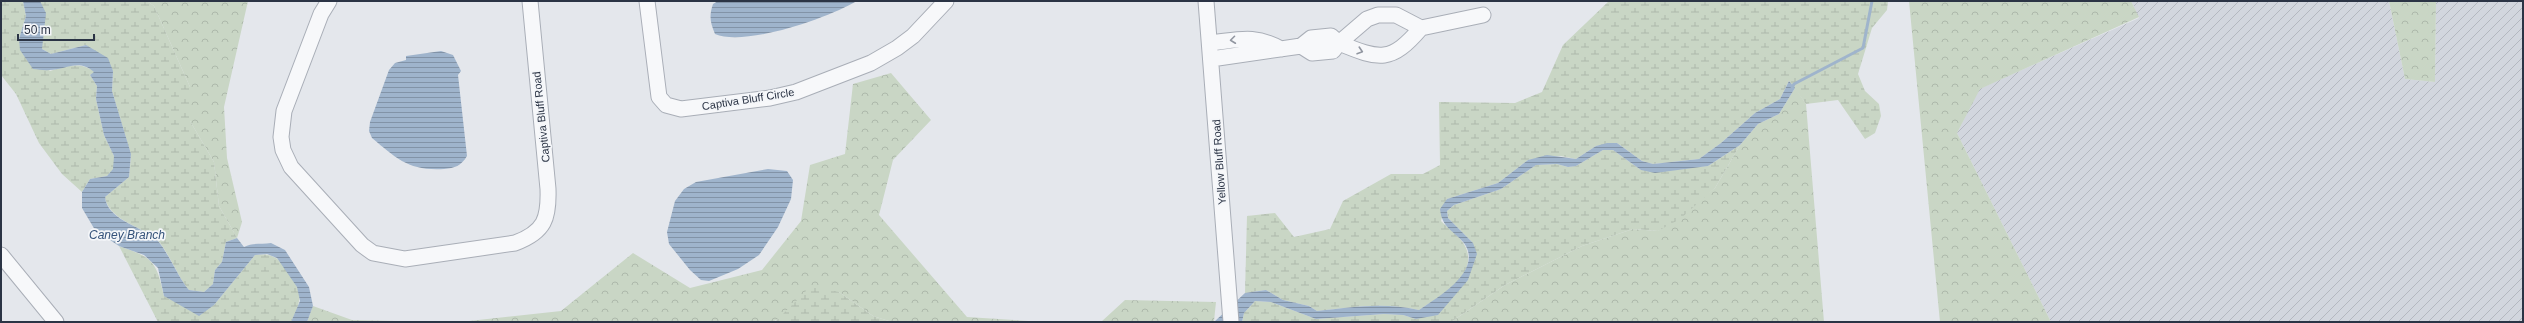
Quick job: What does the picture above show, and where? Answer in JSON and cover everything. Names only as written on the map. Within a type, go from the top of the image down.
[{"type":"street","name":"Captiva Bluff Road","points":[[329,1],[321,14],[284,111],[281,137],[283,150],[291,167],[362,245],[372,253],[405,260],[515,243],[528,238],[538,230],[549,209],[530,1]]},
{"type":"street","name":"Captiva Bluff Circle","points":[[647,1],[656,84],[659,97],[666,105],[681,109],[770,98],[796,92],[870,63],[913,36],[946,1]]},
{"type":"street","name":"Yellow Bluff Road","points":[[1206,1],[1225,258],[1232,322]]},
{"type":"street","points":[[1339,43],[1367,19],[1378,15],[1396,15],[1421,28]]},
{"type":"street","points":[[1211,59],[1252,55],[1301,46],[1311,38],[1331,36],[1339,43],[1362,52],[1386,55],[1397,52],[1421,28],[1483,15]]},
{"type":"street","points":[[1250,38],[1252,55]]},
{"type":"street","points":[[1210,43],[1250,38],[1265,40],[1281,49]]},
{"type":"street","points":[[1,255],[56,322]]},
{"type":"shaded area","points":[[2131,1],[2389,1],[2405,79],[2435,82],[2436,1],[2523,1],[2523,322],[2051,322],[1957,133],[1979,89],[2139,18]]},
{"type":"green space","points":[[1,1],[23,1],[26,16],[19,39],[50,71],[67,66],[84,66],[95,72],[90,75],[97,86],[96,99],[104,135],[114,156],[114,169],[107,176],[90,179],[82,192],[62,174],[39,143],[16,94],[1,75]]},
{"type":"green space","points":[[40,1],[147,1],[154,6],[190,87],[190,121],[214,162],[219,206],[237,238],[226,242],[222,262],[215,270],[213,284],[204,292],[189,290],[159,242],[155,238],[125,221],[107,205],[105,197],[129,177],[131,155],[112,91],[113,71],[86,45],[51,54],[42,49]]},
{"type":"green space","points":[[147,1],[248,1],[224,107],[227,158],[242,222],[237,238],[219,206],[214,162],[190,121],[190,87],[154,6]]},
{"type":"green space","points":[[1609,1],[1888,1],[1887,10],[1872,28],[1858,74],[1865,91],[1879,104],[1881,116],[1875,133],[1865,139],[1838,100],[1806,104],[1789,81],[1780,99],[1755,113],[1721,143],[1699,159],[1653,164],[1642,161],[1617,143],[1596,146],[1576,159],[1561,156],[1528,160],[1498,183],[1447,199],[1441,221],[1463,242],[1468,257],[1467,266],[1462,276],[1455,284],[1437,299],[1419,310],[1393,306],[1381,306],[1317,311],[1309,306],[1283,300],[1266,290],[1245,293],[1247,216],[1275,213],[1294,237],[1330,229],[1343,201],[1391,174],[1423,174],[1440,165],[1439,102],[1515,103],[1542,92],[1563,45]]},
{"type":"green space","points":[[1909,1],[2131,1],[2139,17],[1980,89],[1957,133],[2051,322],[1940,322]]},
{"type":"green space","points":[[2389,1],[2436,1],[2435,82],[2405,79]]},
{"type":"green space","points":[[891,73],[931,120],[893,160],[879,215],[967,317],[1045,322],[892,322],[873,316],[839,292],[772,322],[460,322],[561,311],[633,253],[690,288],[762,270],[801,221],[810,165],[845,154],[853,84]]},
{"type":"green space","points":[[1795,88],[1806,104],[1824,322],[1451,322],[1505,285],[1582,246],[1633,229],[1658,231],[1715,188],[1740,145],[1758,124],[1779,114]]},
{"type":"green space","points":[[1740,145],[1715,188],[1680,219],[1658,231],[1633,229],[1582,246],[1505,285],[1451,322],[1242,322],[1244,313],[1255,301],[1271,302],[1316,319],[1384,314],[1403,315],[1416,319],[1468,280],[1473,243],[1448,218],[1447,211],[1454,205],[1501,189],[1536,165],[1557,164],[1568,167],[1576,166],[1603,150],[1613,150],[1641,170],[1708,166]]},
{"type":"green space","points":[[119,246],[139,254],[151,262],[158,275],[164,296],[214,305],[255,255],[264,254],[271,256],[276,258],[285,266],[296,284],[299,296],[297,309],[291,322],[158,322]]},
{"type":"green space","points":[[811,286],[839,292],[873,316],[892,322],[772,322],[776,321]]},
{"type":"green space","points":[[1125,300],[1216,302],[1214,321],[1101,322]]},
{"type":"green space","points":[[313,306],[352,320],[440,322],[307,322]]},
{"type":"water","name":"Caney Branch","points":[[23,1],[40,1],[46,13],[42,49],[51,54],[86,45],[108,58],[113,71],[112,91],[131,154],[129,177],[105,197],[107,205],[111,211],[159,242],[189,290],[204,292],[213,284],[215,270],[222,262],[226,242],[237,238],[244,247],[271,243],[285,250],[309,287],[313,306],[307,322],[291,322],[300,301],[297,287],[277,258],[267,254],[255,255],[214,305],[199,316],[164,296],[158,268],[144,255],[119,246],[95,230],[82,208],[82,192],[90,179],[107,176],[113,169],[114,156],[104,135],[96,99],[97,86],[90,75],[94,72],[88,68],[77,65],[55,70],[33,69],[20,50],[19,39],[26,16]]},
{"type":"water","points":[[718,1],[857,1],[827,15],[786,29],[746,37],[729,37],[715,34],[712,26],[712,8],[713,4]]},
{"type":"water","points":[[441,51],[453,55],[461,71],[458,75],[467,156],[460,164],[451,168],[432,169],[412,166],[397,158],[372,138],[369,131],[370,122],[389,70],[395,63],[406,60],[406,56]]},
{"type":"water","points":[[1789,81],[1795,88],[1779,114],[1758,124],[1740,145],[1708,166],[1655,173],[1641,170],[1613,150],[1603,150],[1576,166],[1568,167],[1557,164],[1536,165],[1501,189],[1454,205],[1447,211],[1448,218],[1473,243],[1477,254],[1468,280],[1438,315],[1416,319],[1403,315],[1384,314],[1316,319],[1271,302],[1255,301],[1244,313],[1242,322],[1214,322],[1245,293],[1266,290],[1283,300],[1309,306],[1317,311],[1381,306],[1393,306],[1419,310],[1456,282],[1468,264],[1469,253],[1464,243],[1446,225],[1441,215],[1440,209],[1447,199],[1498,183],[1528,160],[1547,155],[1576,159],[1596,146],[1607,143],[1617,143],[1642,161],[1653,164],[1699,159],[1721,143],[1755,113],[1780,99]]},
{"type":"water","points":[[768,169],[787,171],[793,180],[791,199],[778,227],[759,255],[738,269],[709,281],[701,280],[690,270],[669,244],[667,232],[675,201],[684,189],[696,182]]},
{"type":"waterway","points":[[1792,88],[1794,84],[1863,48],[1872,1]]}]
